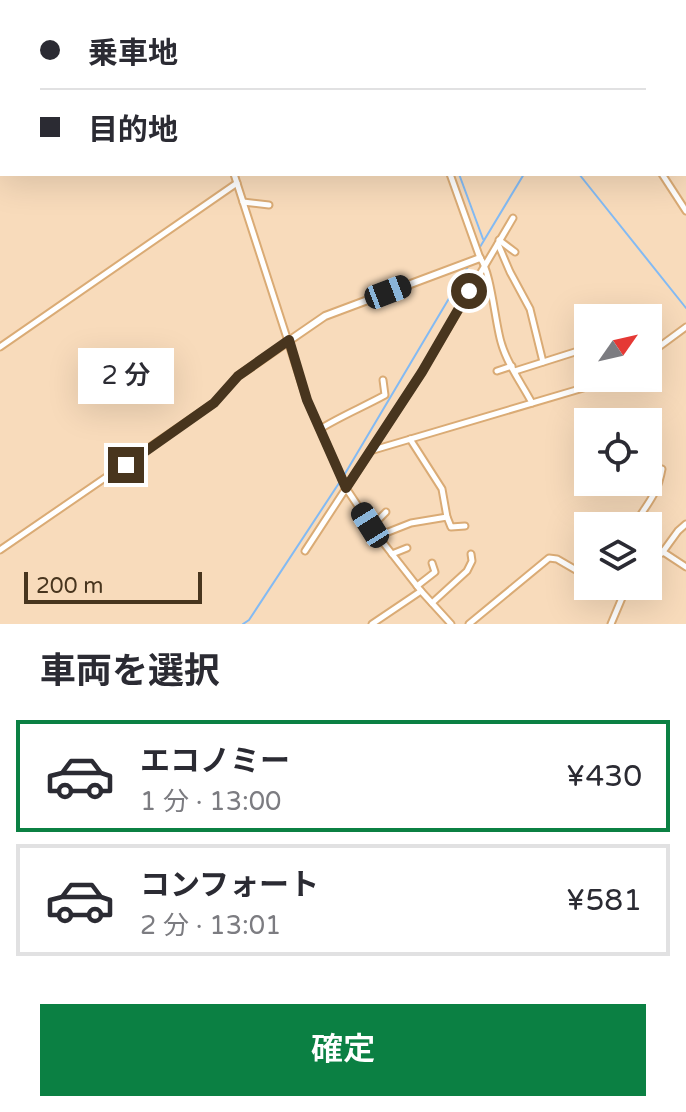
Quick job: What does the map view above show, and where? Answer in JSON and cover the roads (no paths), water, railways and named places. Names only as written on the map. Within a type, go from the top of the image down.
[{"type":"street","points":[[235,176],[307,400],[346,488],[371,527],[451,624]]},
{"type":"street","points":[[451,176],[480,258],[485,264],[501,343],[532,403]]},
{"type":"street","points":[[663,176],[686,211]]},
{"type":"street","points":[[0,347],[237,183]]},
{"type":"street","points":[[243,202],[269,205]]},
{"type":"street","points":[[305,551],[422,372],[513,218]]},
{"type":"street","points":[[498,242],[515,252]]},
{"type":"street","points":[[498,242],[530,309],[543,362]]},
{"type":"street","points":[[0,550],[214,403],[238,376],[325,316],[480,258]]},
{"type":"street","points":[[510,272],[516,262]]},
{"type":"street","points":[[662,345],[686,327]]},
{"type":"street","points":[[497,371],[574,352]]},
{"type":"street","points":[[320,429],[385,395],[383,380]]},
{"type":"street","points":[[369,452],[574,391]]},
{"type":"street","points":[[410,439],[442,489],[451,527],[465,526]]},
{"type":"street","points":[[371,527],[386,512]]},
{"type":"street","points":[[378,536],[411,523],[447,517]]},
{"type":"street","points":[[686,524],[662,553],[686,567]]},
{"type":"street","points":[[392,554],[407,548]]},
{"type":"street","points":[[432,603],[467,571],[472,561],[471,554]]},
{"type":"street","points":[[469,624],[549,558],[574,569]]},
{"type":"street","points":[[372,624],[435,572],[432,563]]},
{"type":"street","points":[[610,624],[620,600]]},
{"type":"waterway","points":[[460,176],[483,239]]},
{"type":"waterway","points":[[480,247],[523,176]]},
{"type":"waterway","points":[[581,176],[686,308]]},
{"type":"waterway","points":[[243,624],[249,620],[343,477],[470,263]]}]
